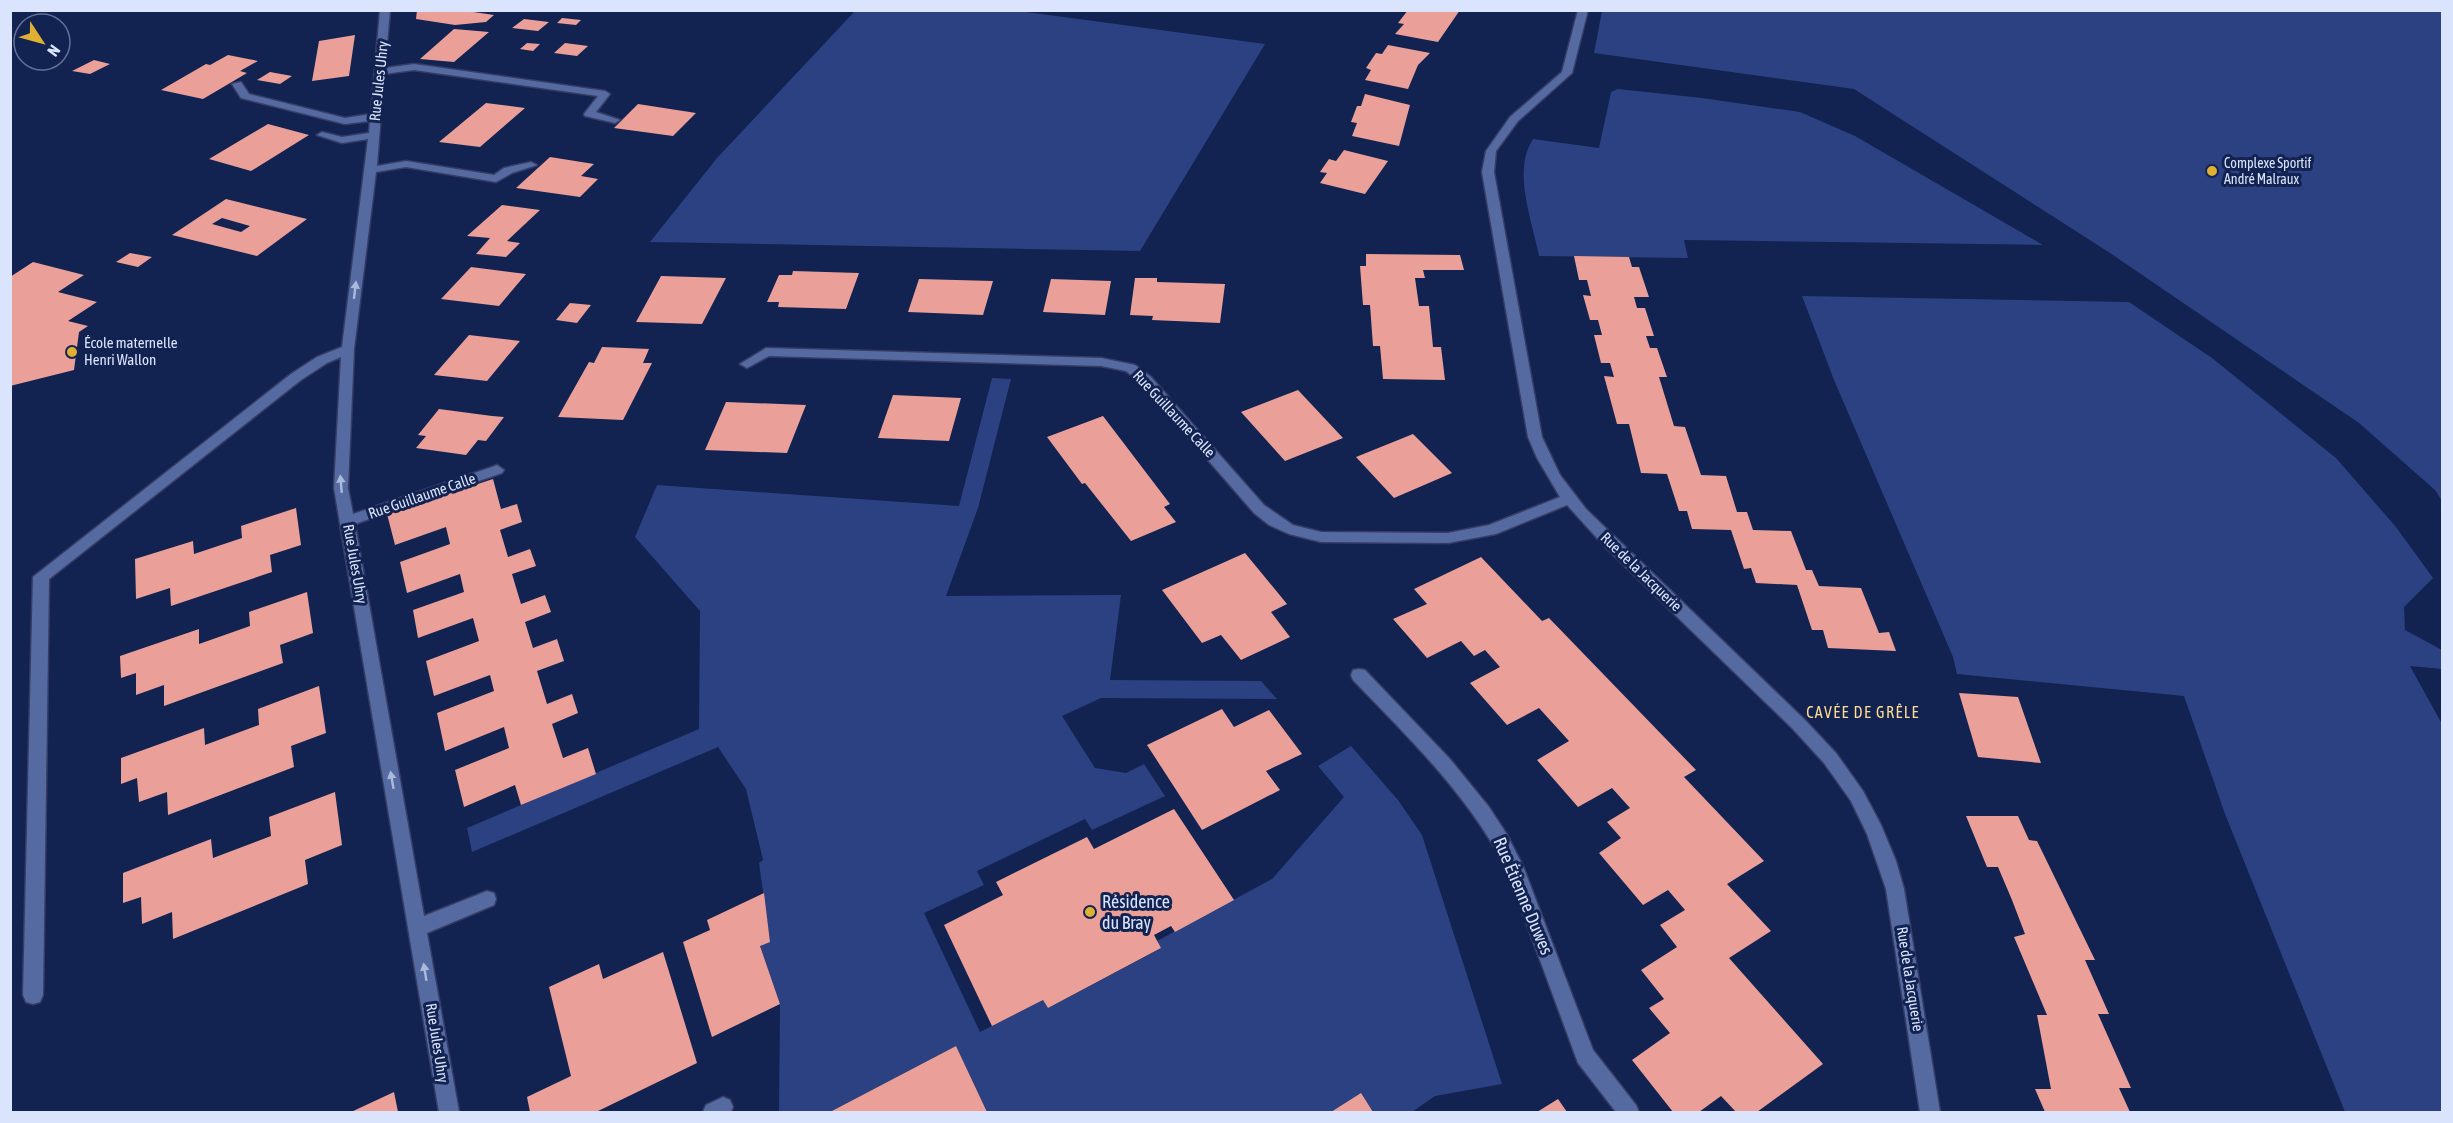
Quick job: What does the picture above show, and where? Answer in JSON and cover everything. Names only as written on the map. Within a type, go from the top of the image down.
[{"type":"street","name":"Rue Jules Uhry","points":[[385,10],[371,170],[348,349],[340,468],[341,488],[449,1113]]},
{"type":"street","name":"Rue de la Jacquerie","points":[[1583,10],[1571,65],[1567,73],[1514,119],[1497,141],[1488,161],[1535,437],[1542,457],[1569,499],[1603,536],[1791,716],[1834,765],[1868,816],[1885,854],[1895,889],[1930,1113]]},
{"type":"street","points":[[380,72],[414,67],[605,94],[589,114],[615,120]]},
{"type":"street","points":[[237,84],[245,96],[345,121],[374,117]]},
{"type":"street","points":[[322,135],[342,140],[374,135]]},
{"type":"street","points":[[371,170],[406,164],[496,179],[508,170],[531,165]]},
{"type":"street","points":[[33,995],[41,577],[296,377],[322,360],[348,349]]},
{"type":"street","name":"Rue Guillaume Calle","points":[[747,364],[766,352],[1101,362],[1130,368],[1146,380],[1259,508],[1274,521],[1301,534],[1347,538],[1448,538],[1491,530],[1569,499]]},
{"type":"street","name":"Rue Guillaume Calle","points":[[348,521],[497,470]]},
{"type":"street","name":"Rue Étienne Duwes","points":[[1359,675],[1460,782],[1501,838],[1514,866],[1585,1056],[1629,1113]]},
{"type":"street","points":[[418,928],[487,899]]},
{"type":"shaded area","points":[[855,11],[1019,11],[1265,44],[1140,251],[650,242],[717,158]]},
{"type":"shaded area","name":"Complexe Sportif André Malraux","points":[[1602,11],[2442,11],[2442,501],[2435,490],[2359,423],[2110,253],[1854,89],[1594,53]]},
{"type":"shaded area","points":[[1618,89],[1800,112],[1855,136],[2043,245],[1684,240],[1688,258],[1539,256],[1528,212],[1524,181],[1527,152],[1533,139],[1599,148],[1611,92]]},
{"type":"shaded area","points":[[1802,296],[2129,302],[2212,358],[2336,458],[2396,527],[2433,578],[2404,607],[2405,630],[2442,650],[2442,669],[2410,666],[2442,724],[2442,1112],[2345,1112],[2225,814],[2184,696],[1957,674],[1953,657],[1834,380]]},
{"type":"shaded area","points":[[992,378],[1011,379],[978,508],[946,596],[1121,595],[1110,680],[1261,681],[1277,699],[1101,698],[1062,716],[1095,768],[1126,773],[1144,764],[1165,796],[1092,830],[1085,819],[977,871],[984,885],[924,913],[980,1032],[1043,1000],[1048,1008],[1160,949],[1157,941],[1272,879],[1344,797],[1318,766],[1351,746],[1398,800],[1422,835],[1502,1084],[1435,1096],[1412,1112],[1373,1112],[1361,1094],[1331,1112],[987,1112],[956,1046],[830,1112],[777,1112],[779,1111],[780,1004],[760,946],[770,941],[759,863],[763,860],[746,789],[718,747],[472,852],[467,828],[699,729],[700,611],[635,537],[657,485],[959,506]]},
{"type":"building","points":[[417,10],[460,10],[494,15],[486,22],[455,25],[416,19]]},
{"type":"building","points":[[1408,10],[1460,10],[1438,42],[1395,34],[1404,24],[1398,23]]},
{"type":"building","points":[[562,18],[581,20],[576,25],[557,23]]},
{"type":"building","points":[[524,19],[549,22],[538,31],[512,28]]},
{"type":"building","points":[[454,29],[489,32],[454,62],[420,59]]},
{"type":"building","points":[[355,35],[349,76],[312,81],[319,41]]},
{"type":"building","points":[[527,43],[540,44],[533,51],[520,49]]},
{"type":"building","points":[[565,43],[588,46],[577,56],[554,53]]},
{"type":"building","points":[[1388,45],[1430,53],[1418,65],[1408,89],[1365,80],[1371,70],[1366,68],[1376,53],[1382,54]]},
{"type":"building","points":[[228,55],[258,61],[240,71],[247,73],[203,99],[161,90],[206,64],[210,65]]},
{"type":"building","points":[[94,60],[110,64],[90,74],[72,71]]},
{"type":"building","points":[[270,72],[292,76],[280,84],[257,80]]},
{"type":"building","points":[[1365,94],[1410,105],[1399,146],[1352,136],[1357,123],[1351,122]]},
{"type":"building","points":[[486,103],[525,108],[480,147],[439,142]]},
{"type":"building","points":[[638,104],[696,113],[673,136],[614,128]]},
{"type":"building","points":[[268,124],[309,135],[251,171],[209,159]]},
{"type":"building","points":[[1344,150],[1388,161],[1365,194],[1320,183],[1327,173],[1320,172],[1329,159],[1336,161]]},
{"type":"building","points":[[550,157],[594,164],[581,176],[598,179],[580,197],[516,188]]},
{"type":"building","points":[[226,199],[307,219],[257,256],[172,235]],"holes":[[[222,218],[250,226],[241,232],[212,224]]]},
{"type":"building","points":[[502,205],[540,210],[507,241],[520,243],[506,257],[476,254],[490,238],[467,236]]},
{"type":"building","points":[[130,253],[152,257],[138,267],[116,262]]},
{"type":"building","points":[[1366,254],[1460,255],[1464,270],[1423,270],[1425,278],[1415,278],[1419,306],[1429,306],[1433,347],[1441,347],[1445,380],[1383,379],[1380,346],[1373,346],[1370,305],[1363,305],[1360,266],[1366,266]]},
{"type":"building","points":[[1574,256],[1629,257],[1632,267],[1639,267],[1649,297],[1634,297],[1637,308],[1645,308],[1654,336],[1646,336],[1650,348],[1657,348],[1667,377],[1659,377],[1674,426],[1685,427],[1701,475],[1726,476],[1737,512],[1747,512],[1753,530],[1791,531],[1806,570],[1812,570],[1819,586],[1861,588],[1879,633],[1889,632],[1896,651],[1828,648],[1823,630],[1812,630],[1797,585],[1756,583],[1751,568],[1744,569],[1731,530],[1692,529],[1687,511],[1679,511],[1667,474],[1641,473],[1629,424],[1617,424],[1604,376],[1614,377],[1610,363],[1601,363],[1594,335],[1602,335],[1598,320],[1590,320],[1583,295],[1591,296],[1587,280],[1579,280]]},
{"type":"building","points":[[33,262],[84,275],[58,292],[97,302],[68,321],[88,326],[79,332],[74,370],[10,386],[10,277]]},
{"type":"building","points":[[471,267],[526,274],[499,306],[441,299]]},
{"type":"building","points":[[793,271],[859,273],[846,309],[778,307],[779,302],[767,302],[779,275],[792,275]]},
{"type":"building","points":[[661,276],[726,278],[702,324],[636,322]]},
{"type":"building","points":[[1135,278],[1157,278],[1157,282],[1225,284],[1220,323],[1152,320],[1153,316],[1130,315]]},
{"type":"building","points":[[919,279],[993,281],[983,315],[908,312]]},
{"type":"building","points":[[1051,279],[1111,281],[1105,315],[1043,312]]},
{"type":"building","points":[[570,303],[591,305],[577,323],[556,320]]},
{"type":"building","points":[[469,335],[520,341],[487,381],[434,375]]},
{"type":"building","points":[[602,347],[649,349],[643,363],[652,363],[623,420],[558,417],[589,362],[594,363]]},
{"type":"building","points":[[1298,390],[1343,438],[1285,461],[1241,412]]},
{"type":"building","points":[[893,395],[961,398],[949,441],[878,438]]},
{"type":"building","points":[[726,402],[806,405],[787,453],[705,450]]},
{"type":"building","points":[[439,409],[504,417],[486,441],[478,440],[466,455],[416,448],[426,436],[418,435]]},
{"type":"building","points":[[1103,416],[1170,504],[1164,507],[1176,522],[1131,541],[1085,483],[1082,484],[1047,437]]},
{"type":"building","points":[[1413,434],[1452,473],[1394,498],[1356,457]]},
{"type":"building","points":[[493,479],[501,509],[517,504],[522,522],[500,530],[508,557],[530,549],[536,566],[512,574],[521,604],[545,595],[551,612],[525,622],[533,648],[557,639],[564,661],[537,671],[547,704],[572,694],[578,713],[552,724],[563,758],[588,748],[596,774],[521,805],[515,785],[464,807],[455,770],[509,748],[504,727],[445,751],[437,713],[494,691],[490,675],[434,696],[426,661],[479,641],[473,618],[418,638],[413,610],[464,592],[460,574],[407,593],[400,562],[450,544],[446,527],[395,545],[387,514]]},
{"type":"building","points":[[296,508],[301,545],[270,555],[272,572],[171,606],[170,588],[136,599],[135,559],[193,541],[194,554],[242,538],[241,526]]},
{"type":"building","points":[[1245,553],[1287,604],[1271,612],[1290,637],[1241,660],[1221,635],[1202,643],[1162,590]]},
{"type":"building","points":[[1481,557],[1542,621],[1549,618],[1696,770],[1684,777],[1764,861],[1727,884],[1771,931],[1729,958],[1823,1064],[1757,1112],[1736,1112],[1721,1096],[1699,1112],[1673,1112],[1632,1060],[1670,1033],[1649,1008],[1664,999],[1641,970],[1677,947],[1660,925],[1685,910],[1668,890],[1643,905],[1599,853],[1621,838],[1607,822],[1630,808],[1612,788],[1578,807],[1537,760],[1569,741],[1539,708],[1507,725],[1470,683],[1500,667],[1485,650],[1474,656],[1461,641],[1427,658],[1393,619],[1427,604],[1414,589]]},
{"type":"building","points":[[307,592],[313,633],[280,645],[283,663],[164,706],[164,685],[136,695],[136,673],[121,678],[120,656],[199,629],[199,644],[250,626],[249,612]]},
{"type":"building","points":[[319,686],[326,733],[291,746],[294,767],[168,815],[167,792],[139,802],[137,778],[121,784],[121,758],[204,728],[205,745],[259,725],[258,709]]},
{"type":"building","points":[[1959,693],[2018,697],[2041,763],[1978,757]]},
{"type":"building","points":[[1222,709],[1234,727],[1269,710],[1302,754],[1266,771],[1280,790],[1202,830],[1147,745]]},
{"type":"building","points":[[335,792],[342,845],[305,860],[308,884],[173,939],[172,912],[142,924],[141,897],[123,903],[123,873],[211,839],[213,858],[271,836],[269,817]]},
{"type":"building","name":"Résidence du Bray","points":[[1174,809],[1234,900],[1175,932],[1171,926],[1154,935],[1161,948],[1048,1008],[1043,1000],[992,1026],[944,925],[1003,895],[996,882],[1087,837],[1094,849]]},
{"type":"building","points":[[1966,816],[2018,816],[2029,840],[2037,841],[2095,960],[2085,960],[2109,1014],[2098,1014],[2131,1088],[2119,1088],[2130,1112],[2045,1112],[2035,1089],[2051,1089],[2037,1015],[2047,1015],[2014,937],[2025,934],[2012,900],[1998,867],[1987,867]]},
{"type":"building","points":[[764,893],[770,942],[760,946],[780,1004],[712,1037],[683,942],[710,930],[707,920]]},
{"type":"building","points":[[663,952],[697,1063],[596,1112],[530,1112],[527,1097],[571,1076],[549,987],[599,964],[603,979]]},
{"type":"building","points":[[956,1046],[987,1112],[830,1112]]},
{"type":"building","points":[[394,1092],[398,1112],[351,1112]]},
{"type":"building","points":[[1361,1093],[1373,1112],[1331,1112]]},
{"type":"building","points":[[1558,1099],[1567,1112],[1537,1112]]},
{"type":"place","name":"Complexe Sportif André Malraux","points":[[2212,171]]},
{"type":"place","name":"École maternelle Henri Wallon","points":[[72,352]]},
{"type":"place","name":"Résidence du Bray","points":[[1090,912]]},
{"type":"district","name":"CAVÉE DE GRÊLE","points":[[1863,712]]}]
